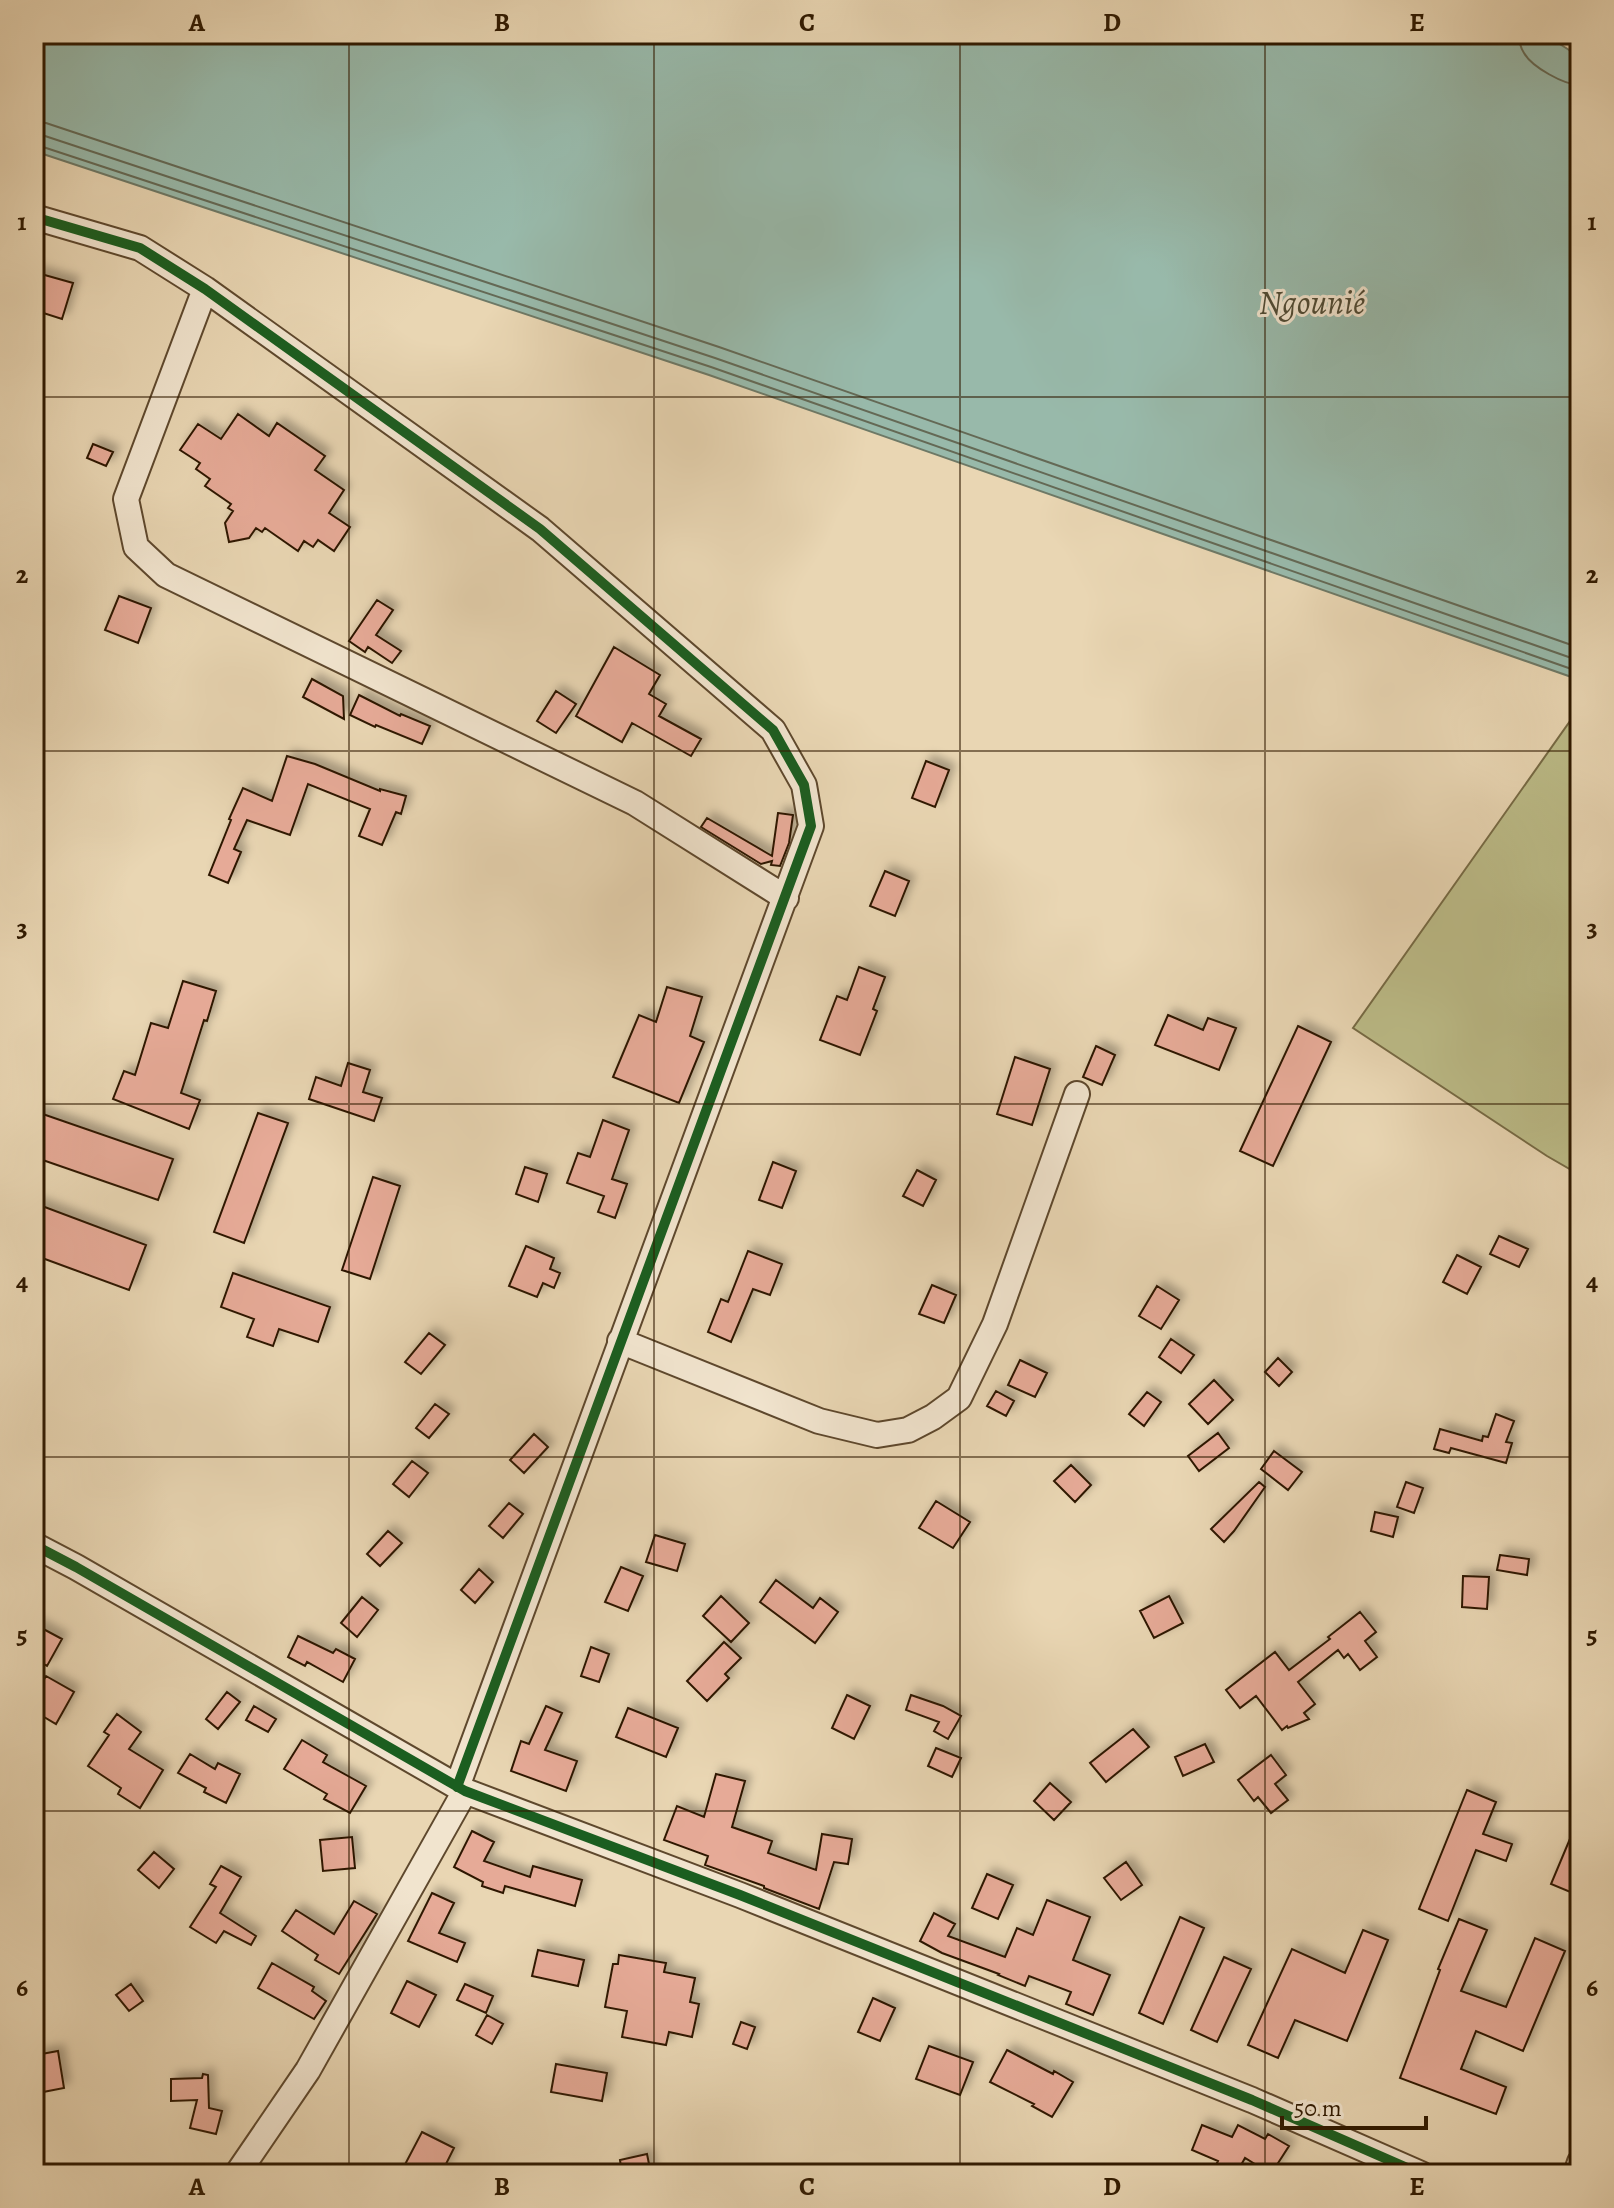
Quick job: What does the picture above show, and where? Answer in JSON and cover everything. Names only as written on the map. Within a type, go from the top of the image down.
[{"type":"street","points":[[34,217],[140,248],[205,289],[540,529],[773,730],[804,785],[811,826],[620,1341],[461,1789],[308,2070],[237,2174]]},
{"type":"street","points":[[205,289],[126,499],[136,547],[166,575],[635,803],[786,898]]},
{"type":"street","points":[[620,1341],[819,1421],[863,1432],[877,1435],[908,1430],[933,1417],[959,1398],[995,1324],[1077,1094]]},
{"type":"street","points":[[34,1545],[461,1789],[740,1895],[1196,2078],[1421,2174]]},
{"type":"street","points":[[1576,2174],[1580,2162]]},
{"type":"green space","points":[[1580,707],[1580,1175],[1353,1028]]},
{"type":"water","name":"Ngounié","points":[[34,34],[1544,34],[1580,57],[1580,680],[709,375],[34,151]]},
{"type":"building","points":[[34,272],[73,283],[62,319],[34,310]]},
{"type":"building","points":[[238,414],[269,436],[277,423],[325,456],[315,470],[344,490],[329,513],[350,527],[334,551],[318,540],[313,547],[304,541],[298,551],[265,528],[262,532],[256,528],[249,538],[229,542],[225,523],[233,511],[228,508],[231,504],[205,486],[210,479],[196,469],[200,463],[180,450],[198,424],[221,439]]},
{"type":"building","points":[[93,444],[113,452],[106,466],[87,458]]},
{"type":"building","points":[[119,596],[151,608],[138,643],[105,630]]},
{"type":"building","points":[[377,600],[393,610],[376,635],[401,651],[392,663],[368,647],[365,652],[349,641]]},
{"type":"building","points":[[614,647],[660,675],[649,694],[666,704],[659,716],[701,739],[691,756],[632,723],[622,742],[576,716]]},
{"type":"building","points":[[312,679],[343,696],[344,719],[303,697]]},
{"type":"building","points":[[556,691],[576,704],[556,733],[537,721]]},
{"type":"building","points":[[359,695],[400,716],[430,726],[422,744],[350,715]]},
{"type":"building","points":[[287,756],[380,791],[406,796],[401,814],[396,812],[382,845],[359,836],[370,809],[308,784],[290,835],[247,820],[234,849],[241,852],[228,883],[209,875],[243,788],[272,801]]},
{"type":"building","points":[[926,761],[949,770],[935,807],[912,798]]},
{"type":"building","points":[[778,813],[793,815],[789,843],[780,866],[771,865],[772,861],[761,864],[701,827],[707,818],[772,856]]},
{"type":"building","points":[[885,871],[909,881],[895,916],[870,906]]},
{"type":"building","points":[[859,967],[885,977],[873,1009],[877,1011],[860,1055],[820,1040],[837,996],[847,1000]]},
{"type":"building","points":[[183,981],[216,991],[181,1093],[200,1100],[189,1129],[113,1099],[124,1071],[135,1075],[151,1023],[168,1028]]},
{"type":"building","points":[[667,987],[702,997],[690,1036],[704,1042],[679,1103],[613,1077],[639,1015],[656,1022]]},
{"type":"building","points":[[1168,1015],[1203,1030],[1208,1018],[1236,1028],[1219,1070],[1155,1045]]},
{"type":"building","points":[[1298,1026],[1331,1042],[1273,1166],[1240,1151]]},
{"type":"building","points":[[1096,1046],[1115,1055],[1102,1085],[1083,1077]]},
{"type":"building","points":[[1015,1057],[1050,1069],[1032,1125],[997,1114]]},
{"type":"building","points":[[348,1063],[370,1070],[363,1092],[382,1098],[374,1121],[309,1099],[316,1077],[341,1086]]},
{"type":"building","points":[[34,1111],[173,1159],[158,1200],[34,1157]]},
{"type":"building","points":[[258,1113],[288,1123],[244,1243],[214,1232]]},
{"type":"building","points":[[603,1120],[629,1130],[612,1179],[627,1184],[615,1218],[598,1212],[604,1196],[567,1183],[578,1153],[590,1157]]},
{"type":"building","points":[[773,1162],[796,1171],[782,1208],[759,1200]]},
{"type":"building","points":[[525,1167],[547,1174],[538,1202],[516,1194]]},
{"type":"building","points":[[917,1170],[936,1180],[923,1206],[903,1196]]},
{"type":"building","points":[[373,1177],[400,1186],[370,1279],[342,1270]]},
{"type":"building","points":[[34,1203],[146,1245],[129,1290],[34,1255]]},
{"type":"building","points":[[1499,1236],[1528,1249],[1519,1267],[1490,1254]]},
{"type":"building","points":[[526,1246],[554,1258],[550,1269],[560,1273],[554,1288],[543,1283],[537,1297],[509,1286]]},
{"type":"building","points":[[748,1251],[782,1264],[770,1295],[753,1289],[731,1342],[708,1332],[721,1299],[728,1302]]},
{"type":"building","points":[[1457,1255],[1481,1267],[1467,1294],[1443,1282]]},
{"type":"building","points":[[233,1273],[330,1307],[318,1342],[279,1329],[273,1346],[247,1337],[254,1319],[221,1307]]},
{"type":"building","points":[[932,1285],[956,1295],[944,1323],[919,1314]]},
{"type":"building","points":[[1157,1286],[1179,1300],[1161,1329],[1139,1316]]},
{"type":"building","points":[[429,1333],[445,1345],[421,1374],[405,1362]]},
{"type":"building","points":[[1171,1339],[1194,1355],[1181,1373],[1159,1357]]},
{"type":"building","points":[[1278,1358],[1292,1372],[1279,1386],[1265,1372]]},
{"type":"building","points":[[1020,1360],[1047,1373],[1035,1397],[1008,1385]]},
{"type":"building","points":[[1214,1380],[1233,1400],[1208,1424],[1189,1404]]},
{"type":"building","points":[[996,1391],[1014,1401],[1006,1416],[987,1406]]},
{"type":"building","points":[[1147,1392],[1161,1402],[1144,1426],[1129,1414]]},
{"type":"building","points":[[435,1404],[449,1414],[429,1438],[416,1428]]},
{"type":"building","points":[[1496,1414],[1514,1421],[1506,1442],[1512,1443],[1506,1463],[1451,1448],[1449,1453],[1434,1449],[1440,1429],[1482,1441],[1483,1436],[1488,1437]]},
{"type":"building","points":[[1218,1433],[1229,1448],[1199,1471],[1188,1456]]},
{"type":"building","points":[[534,1434],[548,1447],[524,1473],[510,1460]]},
{"type":"building","points":[[1274,1451],[1302,1472],[1288,1490],[1261,1469]]},
{"type":"building","points":[[412,1461],[428,1473],[409,1497],[393,1484]]},
{"type":"building","points":[[1071,1465],[1091,1485],[1075,1502],[1054,1481]]},
{"type":"building","points":[[1259,1482],[1265,1487],[1224,1542],[1211,1529]]},
{"type":"building","points":[[1406,1482],[1423,1488],[1414,1513],[1397,1507]]},
{"type":"building","points":[[936,1501],[970,1522],[953,1548],[919,1528]]},
{"type":"building","points":[[509,1503],[523,1514],[503,1538],[489,1526]]},
{"type":"building","points":[[1375,1512],[1398,1517],[1393,1537],[1371,1531]]},
{"type":"building","points":[[388,1531],[402,1543],[380,1566],[367,1554]]},
{"type":"building","points":[[655,1535],[685,1544],[677,1571],[646,1562]]},
{"type":"building","points":[[1500,1555],[1529,1559],[1527,1575],[1497,1570]]},
{"type":"building","points":[[621,1567],[643,1576],[628,1611],[605,1602]]},
{"type":"building","points":[[479,1569],[493,1582],[475,1603],[461,1590]]},
{"type":"building","points":[[1463,1576],[1489,1577],[1487,1609],[1462,1607]]},
{"type":"building","points":[[776,1580],[813,1608],[820,1598],[838,1612],[815,1643],[760,1602]]},
{"type":"building","points":[[721,1596],[749,1623],[731,1642],[703,1616]]},
{"type":"building","points":[[1169,1596],[1183,1623],[1154,1638],[1140,1611]]},
{"type":"building","points":[[362,1597],[378,1610],[357,1637],[341,1623]]},
{"type":"building","points":[[1360,1612],[1376,1632],[1365,1641],[1377,1657],[1360,1670],[1348,1654],[1344,1658],[1338,1650],[1298,1682],[1315,1704],[1304,1713],[1309,1719],[1282,1730],[1256,1696],[1240,1708],[1226,1690],[1275,1652],[1289,1670]]},
{"type":"building","points":[[34,1624],[62,1639],[47,1666],[34,1659]]},
{"type":"building","points":[[298,1636],[333,1653],[336,1649],[355,1659],[343,1682],[307,1662],[305,1666],[288,1657]]},
{"type":"building","points":[[724,1642],[741,1658],[725,1674],[729,1678],[707,1701],[687,1681]]},
{"type":"building","points":[[591,1647],[609,1654],[599,1682],[581,1676]]},
{"type":"building","points":[[46,1676],[74,1692],[56,1724],[34,1711],[34,1696]]},
{"type":"building","points":[[227,1692],[240,1702],[218,1729],[206,1719]]},
{"type":"building","points":[[847,1695],[870,1706],[854,1739],[832,1728]]},
{"type":"building","points":[[911,1695],[961,1716],[948,1739],[934,1731],[939,1722],[906,1710]]},
{"type":"building","points":[[254,1706],[276,1719],[268,1732],[246,1720]]},
{"type":"building","points":[[546,1706],[562,1713],[545,1750],[577,1761],[566,1791],[511,1771],[521,1741],[529,1744]]},
{"type":"building","points":[[628,1708],[678,1728],[666,1757],[616,1737]]},
{"type":"building","points":[[117,1714],[141,1732],[129,1749],[163,1770],[140,1808],[118,1794],[121,1788],[88,1766],[109,1735],[104,1732]]},
{"type":"building","points":[[1133,1729],[1149,1747],[1106,1782],[1090,1763]]},
{"type":"building","points":[[302,1740],[327,1755],[323,1762],[366,1786],[350,1813],[324,1799],[327,1794],[284,1769]]},
{"type":"building","points":[[1205,1744],[1214,1762],[1183,1776],[1175,1757]]},
{"type":"building","points":[[936,1748],[961,1758],[952,1777],[928,1766]]},
{"type":"building","points":[[190,1754],[215,1769],[218,1763],[240,1774],[226,1803],[178,1773]]},
{"type":"building","points":[[1271,1755],[1286,1775],[1275,1784],[1288,1800],[1271,1813],[1258,1797],[1254,1801],[1238,1780]]},
{"type":"building","points":[[716,1774],[745,1781],[732,1827],[772,1841],[768,1853],[816,1870],[822,1834],[852,1839],[848,1864],[834,1862],[819,1909],[705,1865],[708,1856],[664,1840],[677,1806],[704,1817]]},
{"type":"building","points":[[1050,1783],[1071,1802],[1054,1820],[1034,1801]]},
{"type":"building","points":[[1467,1790],[1496,1802],[1483,1834],[1512,1844],[1506,1861],[1476,1850],[1448,1921],[1419,1909]]},
{"type":"building","points":[[1580,1815],[1580,1896],[1551,1884]]},
{"type":"building","points":[[472,1831],[494,1842],[484,1861],[530,1877],[533,1866],[582,1880],[575,1906],[505,1886],[503,1893],[482,1886],[483,1882],[454,1867]]},
{"type":"building","points":[[352,1837],[355,1868],[323,1871],[320,1840]]},
{"type":"building","points":[[154,1852],[174,1869],[159,1888],[138,1870]]},
{"type":"building","points":[[1126,1862],[1142,1885],[1121,1900],[1104,1878]]},
{"type":"building","points":[[221,1866],[241,1877],[220,1913],[256,1936],[251,1945],[224,1931],[216,1943],[190,1927],[216,1887],[210,1884]]},
{"type":"building","points":[[987,1874],[1013,1885],[998,1919],[972,1908]]},
{"type":"building","points":[[432,1893],[454,1903],[439,1933],[465,1943],[457,1962],[408,1941]]},
{"type":"building","points":[[1047,1900],[1090,1917],[1073,1960],[1110,1975],[1093,2015],[1066,2004],[1071,1992],[1029,1976],[1025,1986],[920,1941],[934,1913],[955,1924],[948,1936],[1005,1957],[1017,1928],[1033,1935]]},
{"type":"building","points":[[354,1901],[377,1914],[339,1974],[315,1960],[318,1955],[282,1931],[296,1910],[334,1934]]},
{"type":"building","points":[[1180,1917],[1204,1928],[1163,2024],[1139,2013]]},
{"type":"building","points":[[1459,1919],[1487,1930],[1461,1991],[1506,2007],[1535,1938],[1565,1951],[1523,2051],[1476,2031],[1461,2069],[1506,2087],[1496,2114],[1400,2078]]},
{"type":"building","points":[[1363,1930],[1388,1940],[1347,2041],[1295,2020],[1278,2058],[1248,2045],[1292,1949],[1345,1973]]},
{"type":"building","points":[[538,1950],[584,1960],[578,1986],[532,1976]]},
{"type":"building","points":[[619,1955],[666,1963],[664,1972],[695,1978],[690,2002],[699,2004],[692,2037],[669,2032],[666,2045],[622,2037],[627,2011],[605,2007],[613,1964],[618,1964]]},
{"type":"building","points":[[1224,1957],[1251,1969],[1217,2042],[1191,2030]]},
{"type":"building","points":[[272,1963],[314,1987],[312,1991],[326,2001],[314,2019],[258,1988]]},
{"type":"building","points":[[407,1981],[436,1995],[419,2027],[391,2013]]},
{"type":"building","points":[[131,1984],[143,2001],[129,2011],[116,1995]]},
{"type":"building","points":[[465,1984],[493,1996],[486,2013],[457,2000]]},
{"type":"building","points":[[873,1998],[895,2008],[880,2041],[858,2032]]},
{"type":"building","points":[[487,2015],[503,2024],[492,2044],[476,2035]]},
{"type":"building","points":[[741,2022],[755,2027],[747,2049],[733,2044]]},
{"type":"building","points":[[929,2046],[973,2062],[960,2095],[916,2079]]},
{"type":"building","points":[[1007,2050],[1073,2082],[1052,2117],[1032,2106],[1034,2104],[990,2082]]},
{"type":"building","points":[[58,2051],[64,2088],[43,2092],[36,2055]]},
{"type":"building","points":[[556,2064],[607,2073],[602,2101],[551,2092]]},
{"type":"building","points":[[203,2074],[208,2075],[209,2108],[222,2111],[216,2134],[190,2128],[197,2100],[171,2101],[171,2079],[202,2078]]},
{"type":"building","points":[[1202,2125],[1232,2137],[1238,2125],[1265,2139],[1268,2134],[1289,2146],[1271,2174],[1245,2158],[1236,2174],[1229,2174],[1215,2167],[1218,2161],[1192,2150]]},
{"type":"building","points":[[422,2132],[454,2148],[441,2174],[400,2174]]},
{"type":"building","points":[[647,2154],[651,2174],[622,2174],[620,2160]]},
{"type":"cycle path","points":[[34,217],[140,248],[205,289],[540,529],[773,730],[804,785],[811,826],[457,1787]]},
{"type":"cycle path","points":[[34,1545],[465,1791],[740,1895],[1252,2100],[1421,2174]]}]
